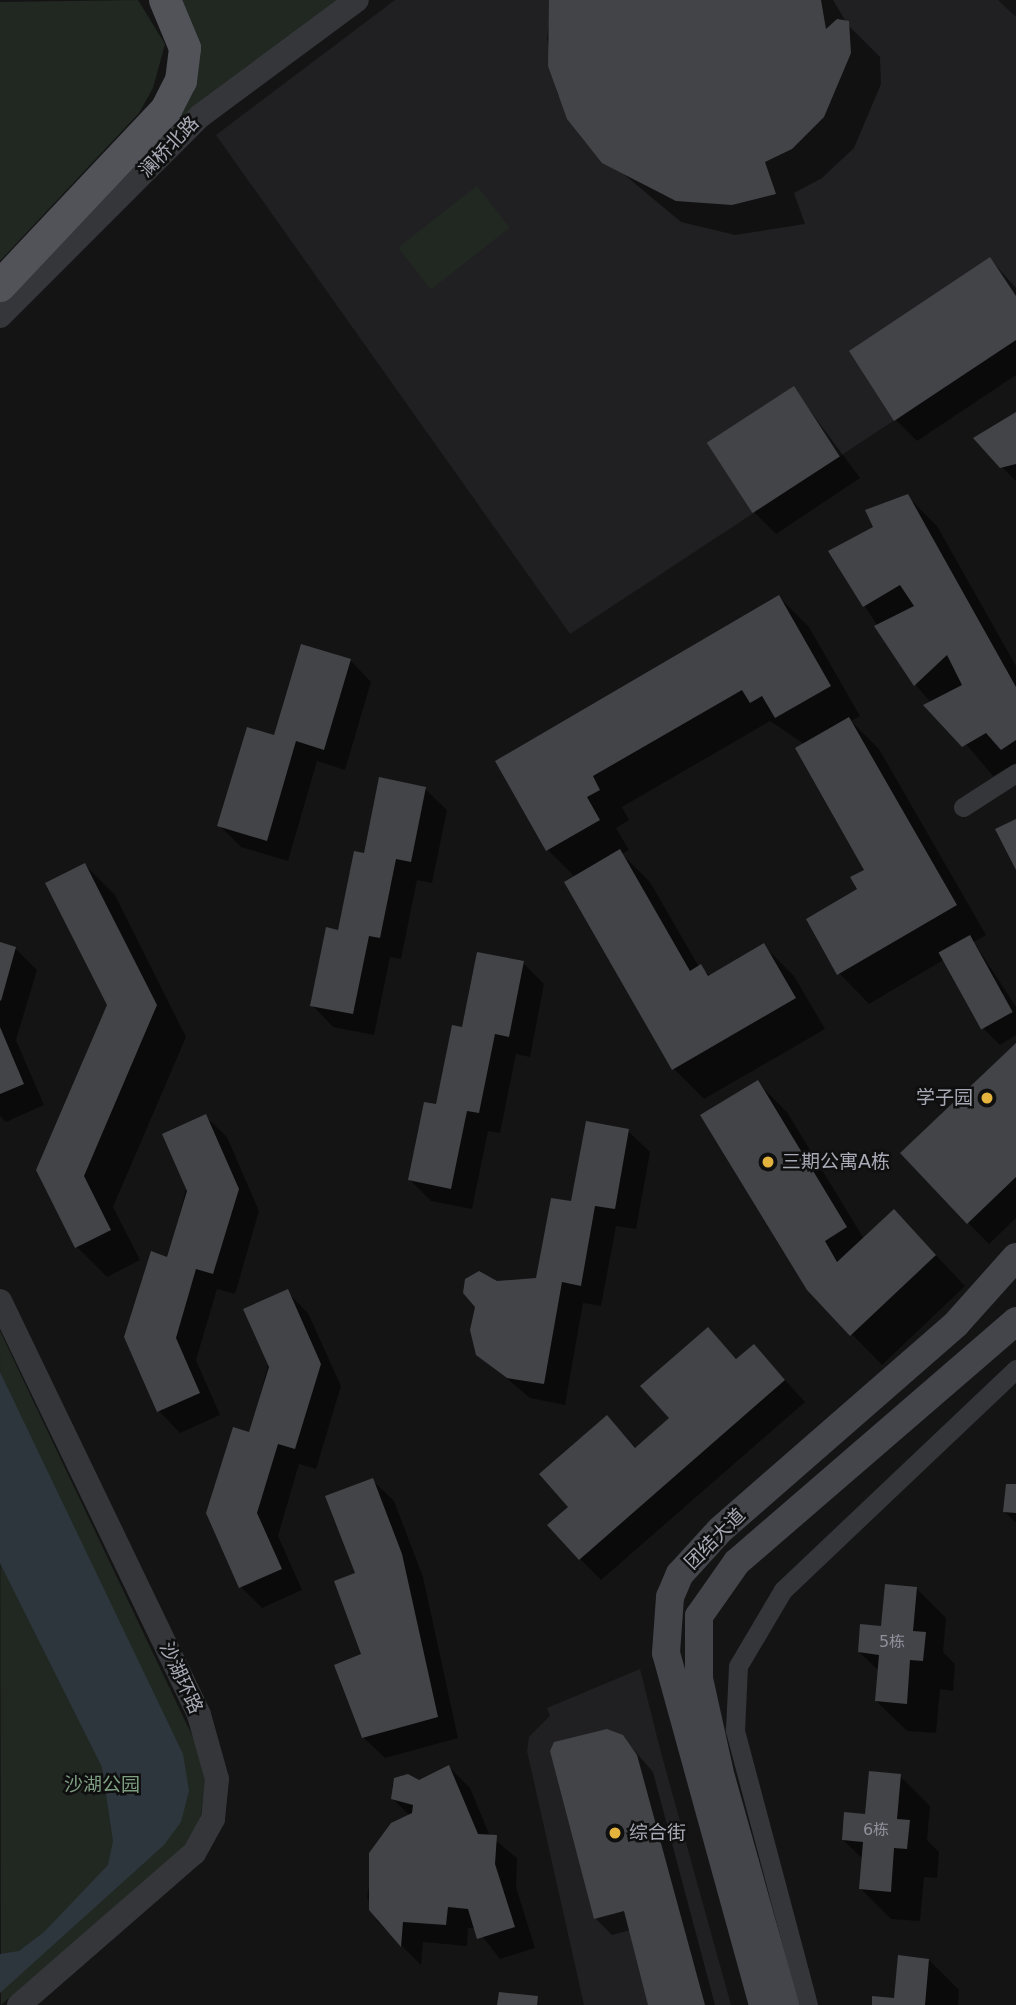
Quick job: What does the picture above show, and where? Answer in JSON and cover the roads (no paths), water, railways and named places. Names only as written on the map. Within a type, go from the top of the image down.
[{"type":"main road","points":[[0,286],[166,110],[181,81],[185,48],[165,0]]},
{"type":"main road","name":"团结大道","points":[[763,2005],[674,1686],[666,1607],[680,1574],[720,1530],[956,1324],[1016,1257]]},
{"type":"main road","points":[[956,1324],[1016,1280]]},
{"type":"main road","name":"团结大道","points":[[785,2005],[715,1753],[699,1679],[699,1616],[737,1562],[1016,1321]]},
{"type":"street","name":"澜桥北路","points":[[0,316],[200,116],[357,0]]},
{"type":"street","points":[[963,807],[1016,774]]},
{"type":"street","name":"沙湖环路","points":[[0,1301],[199,1715],[217,1779],[213,1819],[194,1853],[19,2005]]},
{"type":"street","points":[[808,2005],[735,1730],[738,1666],[783,1590],[1016,1369]]},
{"type":"place","name":"学子园","points":[[987,1098]]},
{"type":"place","name":"三期公寓A栋","points":[[768,1162]]},
{"type":"place","name":"综合街","points":[[615,1833]]},
{"type":"park label","name":"沙湖公园","points":[[102,1785]]}]
